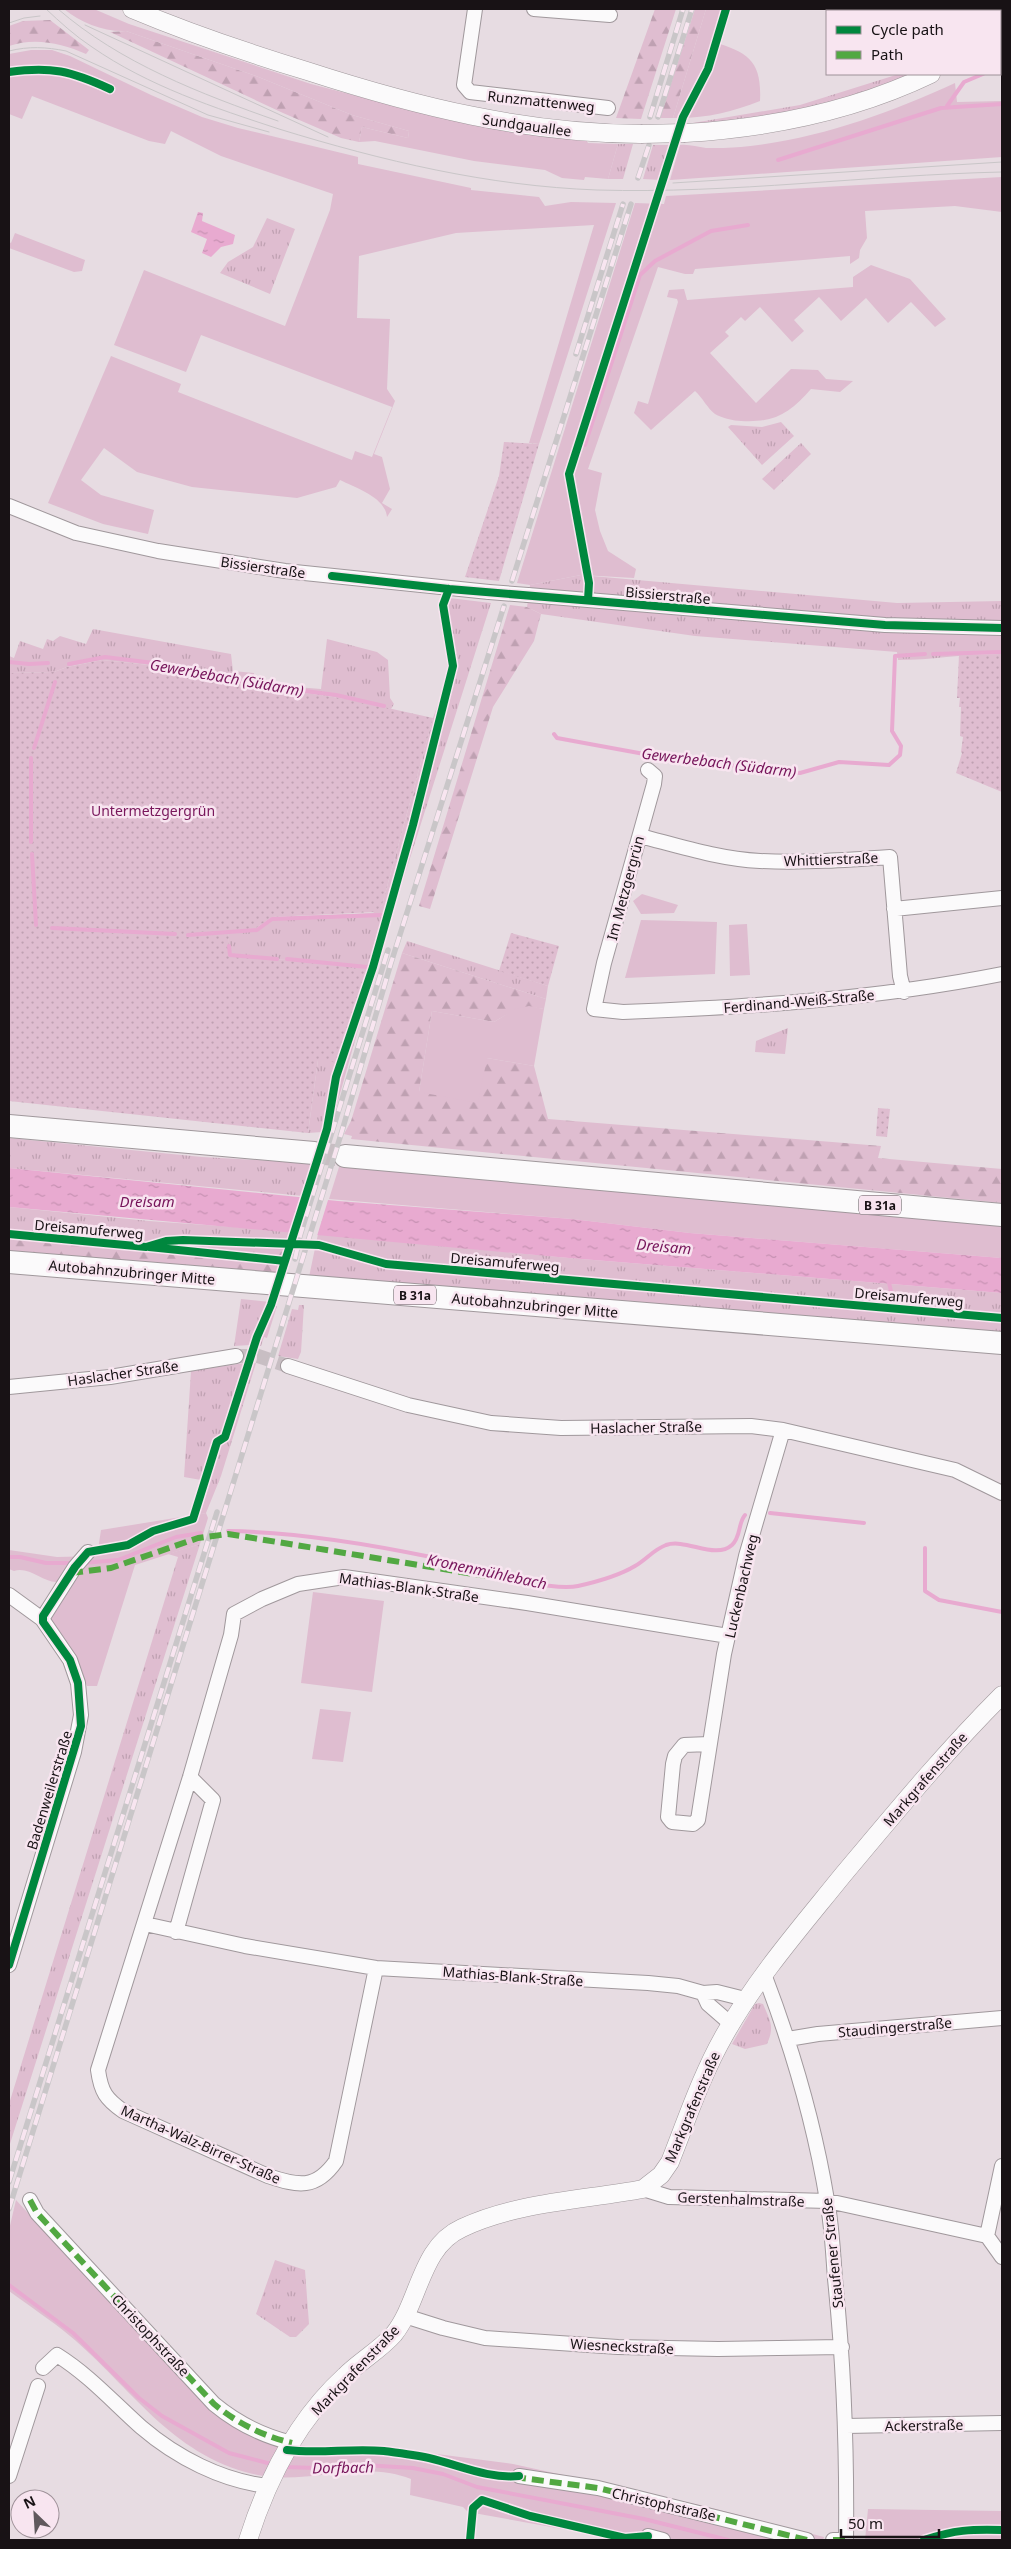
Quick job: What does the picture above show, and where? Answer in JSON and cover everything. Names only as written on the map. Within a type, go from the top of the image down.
[{"type":"highway","points":[[9,1126],[314,1153]]},
{"type":"highway","name":"B 31a","points":[[345,1156],[1002,1215]]},
{"type":"highway","name":"Autobahnzubringer Mitte","points":[[9,1262],[1002,1344]]},
{"type":"street","name":"Sundgauallee","points":[[132,9],[240,50],[416,104],[506,123],[612,134],[685,133],[728,130],[816,115],[877,96],[929,75]]},
{"type":"street","name":"Runzmattenweg","points":[[475,9],[464,85],[470,92],[608,108]]},
{"type":"street","points":[[534,9],[610,15]]},
{"type":"street","name":"Bissierstraße","points":[[9,506],[76,533],[158,551],[285,571],[489,592],[885,626],[1002,628]]},
{"type":"street","name":"Im Metzgergrün","points":[[594,1009],[654,784],[654,776],[648,770]]},
{"type":"street","name":"Whittierstraße","points":[[640,836],[706,853],[759,861],[814,861],[890,857],[900,976],[904,992]]},
{"type":"street","points":[[894,909],[1002,898]]},
{"type":"street","name":"Ferdinand-Weiß-Straße","points":[[594,1009],[623,1012],[812,1002],[904,992],[1002,974]]},
{"type":"street","name":"Haslacher Straße","points":[[9,1387],[110,1377],[236,1356]]},
{"type":"street","name":"Haslacher Straße","points":[[288,1366],[408,1405],[491,1423],[561,1428],[751,1426],[783,1430],[955,1470],[1002,1493]]},
{"type":"street","name":"Luckenbachweg","points":[[709,1744],[684,1745],[675,1756],[669,1821],[693,1824],[698,1820],[728,1636],[746,1556],[783,1430]]},
{"type":"street","points":[[42,1619],[82,1558]]},
{"type":"street","name":"Mathias-Blank-Straße","points":[[728,1636],[528,1603],[344,1577],[298,1584],[262,1599],[234,1614],[231,1635],[190,1777],[144,1924],[176,1932],[376,1968],[648,1983],[678,1986],[703,1993],[717,1992],[745,1999]]},
{"type":"street","name":"Badenweilerstraße","points":[[9,1596],[42,1619],[70,1660],[78,1684],[81,1726],[9,1965]]},
{"type":"street","name":"Markgrafenstraße","points":[[248,2540],[279,2465],[310,2414],[330,2392],[393,2334],[405,2316],[437,2247],[461,2228],[501,2214],[643,2189],[661,2175],[670,2162],[706,2072],[745,1999],[788,1942],[945,1754],[1002,1695]]},
{"type":"street","points":[[176,1932],[213,1800],[190,1777]]},
{"type":"street","name":"Martha-Walz-Birrer-Straße","points":[[144,1924],[98,2070],[100,2085],[108,2101],[131,2115],[268,2176],[292,2184],[312,2182],[328,2172],[336,2161],[376,1968]]},
{"type":"street","name":"Staufener Straße","points":[[764,1974],[788,2039],[809,2112],[828,2201],[842,2347],[846,2426],[846,2540]]},
{"type":"street","points":[[703,1993],[708,2004],[731,2024]]},
{"type":"street","name":"Staudingerstraße","points":[[788,2039],[818,2034],[1002,2018]]},
{"type":"street","points":[[1002,2166],[987,2236],[1002,2257]]},
{"type":"street","name":"Gerstenhalmstraße","points":[[643,2189],[669,2197],[828,2201],[987,2236]]},
{"type":"street","name":"Christophstraße","points":[[30,2200],[37,2213],[214,2404],[225,2413],[262,2434],[279,2465]]},
{"type":"street","name":"Wiesneckstraße","points":[[405,2316],[442,2328],[485,2338],[618,2348],[842,2347]]},
{"type":"street","points":[[43,2368],[57,2355],[80,2370],[142,2428],[183,2456],[214,2473],[252,2484],[279,2465]]},
{"type":"street","points":[[9,2476],[38,2386]]},
{"type":"street","name":"Ackerstraße","points":[[846,2426],[1002,2423]]},
{"type":"street","name":"Christophstraße","points":[[519,2476],[598,2488],[807,2540]]},
{"type":"street","points":[[648,2536],[663,2540]]},
{"type":"street","points":[[833,2540],[846,2540]]},
{"type":"green space","points":[[64,9],[94,9],[129,24],[311,84],[422,113],[505,131],[586,140],[588,143],[618,144],[608,179],[585,177],[584,180],[562,178],[545,170],[474,161],[375,141],[359,142],[362,127],[408,138],[409,131],[352,115],[256,76],[126,31],[109,30],[93,26]]},
{"type":"green space","points":[[655,9],[676,9],[641,119],[616,118]]},
{"type":"green space","points":[[695,9],[706,9],[673,118],[660,118]]},
{"type":"green space","points":[[706,9],[723,9],[713,42],[736,50],[751,61],[759,77],[760,101],[717,114],[673,118]]},
{"type":"green space","points":[[50,20],[89,50],[86,54],[48,42],[28,42],[9,46],[9,26],[23,21]]},
{"type":"green space","points":[[126,31],[256,76],[352,115],[409,131],[408,138],[362,127],[359,142],[341,138],[110,32]]},
{"type":"green space","points":[[31,50],[52,50],[70,56],[202,117],[238,128],[358,157],[358,164],[471,188],[471,190],[539,197],[545,206],[571,202],[616,203],[539,444],[529,443],[594,225],[456,233],[359,256],[357,318],[390,319],[387,389],[395,401],[374,454],[382,457],[390,489],[382,503],[392,509],[387,517],[381,504],[369,494],[340,480],[336,487],[297,498],[192,487],[137,472],[104,448],[81,480],[101,495],[154,510],[148,534],[103,524],[48,503],[111,356],[181,384],[178,392],[352,460],[355,451],[372,457],[392,407],[201,335],[186,372],[114,345],[144,270],[285,326],[330,210],[333,194],[221,156],[171,131],[165,144],[149,141],[32,96],[22,119],[9,114],[9,54]]},
{"type":"green space","points":[[896,75],[913,75],[851,97],[748,121],[687,124],[800,105]]},
{"type":"green space","points":[[955,83],[957,102],[1002,101],[1002,157],[670,180],[680,145],[732,148],[769,144],[824,132],[904,105]]},
{"type":"green space","points":[[618,144],[633,144],[623,179],[608,179]]},
{"type":"green space","points":[[653,145],[671,145],[661,180],[643,179]]},
{"type":"green space","points":[[1002,177],[1002,212],[955,206],[865,211],[867,238],[860,250],[859,258],[850,264],[850,256],[695,269],[693,274],[685,274],[658,267],[588,469],[602,473],[595,510],[600,531],[608,551],[636,569],[634,578],[581,575],[530,585],[517,583],[635,203],[664,204],[666,196]]},
{"type":"green space","points":[[267,218],[295,229],[270,294],[220,273],[228,262],[253,247]]},
{"type":"green space","points":[[15,233],[85,260],[82,271],[74,272],[9,248],[9,242],[11,243]]},
{"type":"green space","points":[[871,265],[910,279],[946,319],[935,327],[911,302],[888,323],[866,298],[841,321],[819,297],[794,320],[804,331],[792,342],[760,307],[745,321],[741,317],[725,332],[729,336],[710,353],[756,403],[791,369],[818,370],[826,379],[853,381],[840,392],[811,389],[789,410],[781,415],[763,420],[738,421],[715,414],[695,391],[651,430],[634,413],[638,401],[648,404],[678,302],[677,299],[667,297],[669,290],[684,289],[687,300],[853,287],[853,277]]},
{"type":"green space","points":[[781,422],[794,436],[762,465],[728,427],[731,425],[762,427]]},
{"type":"green space","points":[[504,442],[539,444],[499,581],[465,577],[499,476]]},
{"type":"green space","points":[[801,443],[811,454],[774,490],[762,479]]},
{"type":"green space","points":[[581,575],[897,603],[1002,601],[1002,654],[898,660],[897,652],[695,636],[541,614],[527,607],[530,585]]},
{"type":"green space","points":[[441,597],[491,603],[378,959],[330,1129],[324,1128],[322,1132],[308,1133],[318,1060],[286,960],[227,956],[229,932],[256,928],[272,917],[373,913],[382,905],[433,718],[446,682],[448,657],[439,604]]},
{"type":"green space","points":[[510,605],[527,607],[541,614],[534,641],[493,707],[430,909],[419,906]]},
{"type":"green space","points":[[93,629],[231,654],[233,671],[254,673],[254,678],[261,678],[261,684],[321,689],[327,639],[377,652],[388,660],[390,698],[394,704],[391,709],[347,699],[236,683],[168,667],[102,660],[67,667],[54,672],[9,673],[9,656],[14,658],[20,641],[43,649],[47,639],[53,641],[60,636],[86,644]]},
{"type":"green space","points":[[1002,654],[1002,792],[956,773],[962,753],[963,737],[960,736],[960,698],[957,698],[959,655]]},
{"type":"green space","name":"Untermetzgergrün","points":[[102,660],[168,667],[236,683],[347,699],[433,718],[382,905],[376,912],[272,917],[256,928],[229,932],[228,956],[322,962],[367,971],[339,1063],[318,1060],[308,1133],[9,1101],[9,673],[54,672],[67,667]]},
{"type":"green space","points":[[642,894],[678,905],[674,913],[641,914],[633,901]]},
{"type":"green space","points":[[641,920],[717,922],[715,974],[625,978]]},
{"type":"green space","points":[[747,924],[750,975],[730,976],[729,925]]},
{"type":"green space","points":[[511,933],[559,946],[548,986],[499,971]]},
{"type":"green space","points":[[407,941],[548,986],[546,999],[402,953]]},
{"type":"green space","points":[[402,953],[546,999],[544,1009],[524,1008],[494,1022],[432,1011],[419,1092],[487,1058],[534,1066],[548,1119],[881,1146],[878,1158],[1002,1169],[1002,1203],[351,1139],[352,1136],[344,1134],[351,1121]]},
{"type":"green space","points":[[529,1006],[544,1009],[534,1066],[487,1058],[478,1103],[419,1092],[432,1011],[494,1022],[515,1009]]},
{"type":"green space","points":[[788,1028],[785,1054],[755,1052],[756,1041]]},
{"type":"green space","points":[[878,1108],[890,1109],[887,1137],[876,1136]]},
{"type":"green space","points":[[9,1138],[202,1157],[313,1163],[303,1196],[9,1168]]},
{"type":"green space","points":[[339,1167],[1002,1225],[1002,1258],[690,1233],[572,1219],[329,1199]]},
{"type":"green space","points":[[9,1207],[149,1221],[291,1231],[287,1245],[185,1242],[182,1254],[9,1237]]},
{"type":"green space","points":[[318,1234],[569,1258],[1002,1293],[1002,1336],[309,1277]]},
{"type":"green space","points":[[9,1237],[182,1254],[185,1242],[287,1245],[278,1273],[9,1252]]},
{"type":"green space","points":[[241,1299],[270,1302],[269,1305],[277,1306],[267,1338],[264,1337],[261,1346],[258,1346],[261,1338],[253,1336],[250,1345],[234,1346]]},
{"type":"green space","points":[[299,1305],[304,1305],[301,1352],[298,1359],[278,1356],[292,1309],[298,1310]]},
{"type":"green space","points":[[245,1363],[241,1374],[249,1376],[253,1363],[256,1363],[221,1476],[206,1513],[191,1516],[201,1480],[184,1477],[191,1371]]},
{"type":"green space","points":[[206,1513],[208,1518],[200,1544],[135,1565],[97,1686],[87,1686],[68,1646],[49,1621],[73,1577],[52,1582],[25,1571],[9,1569],[9,1550],[57,1557],[97,1556],[101,1530]]},
{"type":"green space","points":[[200,1544],[9,2147],[9,2104],[178,1557],[168,1554]]},
{"type":"green space","points":[[313,1592],[384,1601],[372,1692],[301,1683]]},
{"type":"green space","points":[[320,1709],[351,1712],[343,1762],[312,1759]]},
{"type":"green space","points":[[755,2004],[763,2004],[771,2024],[771,2033],[767,2044],[745,2049],[732,2044]]},
{"type":"green space","points":[[16,2200],[211,2410],[279,2443],[307,2446],[375,2446],[513,2464],[704,2506],[824,2537],[823,2540],[624,2540],[468,2512],[463,2507],[410,2495],[411,2479],[392,2474],[352,2472],[273,2477],[253,2474],[224,2464],[198,2451],[175,2435],[153,2417],[70,2336],[9,2291],[9,2230]]},
{"type":"green space","points":[[275,2260],[305,2270],[309,2324],[296,2337],[290,2337],[256,2314]]},
{"type":"green space","points":[[868,2509],[1002,2511],[1002,2540],[865,2540]]},
{"type":"water","points":[[198,212],[203,213],[202,221],[235,235],[233,244],[221,247],[211,257],[202,253],[207,239],[191,232]]},
{"type":"water","name":"Dreisam","points":[[9,1168],[338,1201],[572,1219],[690,1233],[1002,1258],[1002,1293],[569,1258],[9,1207]]},
{"type":"pier","points":[[304,1194],[329,1197],[317,1236],[290,1234]]},
{"type":"waterway","points":[[947,106],[964,82],[981,75]]},
{"type":"waterway","points":[[778,160],[941,108],[1002,104]]},
{"type":"waterway","points":[[585,445],[640,275],[655,261],[711,231],[748,225]]},
{"type":"waterway","name":"Gewerbebach (Südarm)","points":[[933,654],[1002,652]]},
{"type":"waterway","name":"Gewerbebach (Südarm)","points":[[554,734],[557,738],[666,758],[800,773],[839,762],[889,765],[900,755],[901,746],[892,731],[895,656],[925,654]]},
{"type":"waterway","name":"Gewerbebach (Südarm)","points":[[69,664],[105,657],[162,664],[258,685],[336,695],[384,706]]},
{"type":"waterway","name":"Gewerbebach (Südarm)","points":[[9,662],[48,663]]},
{"type":"waterway","points":[[34,748],[55,682]]},
{"type":"waterway","points":[[31,758],[31,842]]},
{"type":"waterway","points":[[32,854],[36,925]]},
{"type":"waterway","points":[[188,935],[257,930],[272,919],[382,915]]},
{"type":"waterway","points":[[52,928],[175,934]]},
{"type":"waterway","points":[[229,946],[230,955],[277,959]]},
{"type":"waterway","points":[[287,959],[367,967]]},
{"type":"waterway","points":[[888,1279],[893,1299]]},
{"type":"waterway","name":"Kronenmühlebach","points":[[770,1513],[864,1523]]},
{"type":"waterway","name":"Kronenmühlebach","points":[[228,1531],[304,1536],[381,1547],[431,1557],[527,1582],[564,1587],[578,1586],[608,1578],[635,1566],[657,1549],[666,1545],[682,1544],[709,1550],[725,1549],[735,1542],[745,1515]]},
{"type":"waterway","name":"Kronenmühlebach","points":[[83,1563],[118,1560],[176,1537],[201,1533]]},
{"type":"waterway","name":"Kronenmühlebach","points":[[925,1548],[925,1591],[939,1600],[1002,1612]]},
{"type":"waterway","name":"Kronenmühlebach","points":[[9,1557],[20,1557],[46,1563],[73,1563]]},
{"type":"waterway","name":"Dorfbach","points":[[9,2285],[73,2333],[139,2398],[162,2416],[229,2453],[275,2465]]},
{"type":"waterway","name":"Dorfbach","points":[[284,2467],[317,2468],[364,2465],[413,2468],[443,2474],[477,2487],[644,2519],[728,2540]]},
{"type":"tunnel","points":[[314,1153],[345,1156]]},
{"type":"tunnel","points":[[236,1356],[258,1356],[288,1366]]},
{"type":"tram line","points":[[46,9],[80,38],[113,61],[182,95],[318,141],[436,170],[476,177],[556,188],[648,190],[749,187],[1002,172]]},
{"type":"tram line","points":[[58,9],[108,45],[162,75],[220,100],[278,121]]},
{"type":"tram line","points":[[9,23],[24,18],[40,16]]},
{"type":"tram line","points":[[85,25],[328,137]]},
{"type":"tram line","points":[[9,51],[24,48],[66,51],[208,115],[269,132]]},
{"type":"tram line","points":[[673,183],[1002,162]]},
{"type":"railway","points":[[650,117],[683,9]]},
{"type":"railway","points":[[658,117],[692,9]]},
{"type":"railway","points":[[638,178],[649,145]]},
{"type":"railway","points":[[576,354],[623,204]]},
{"type":"railway","points":[[512,581],[631,204]]},
{"type":"railway","points":[[9,2209],[342,1131],[391,963],[504,606]]},
{"type":"railway","points":[[295,1259],[300,1236],[388,950]]},
{"type":"railway","points":[[9,2182],[217,1512]]},
{"type":"marked path","points":[[71,1573],[111,1568],[198,1538],[228,1534],[486,1576]]},
{"type":"marked path","points":[[30,2200],[37,2213],[214,2404],[251,2428],[271,2437],[292,2443]]},
{"type":"marked path","points":[[514,2477],[598,2488],[807,2540]]},
{"type":"marked path","points":[[833,2540],[851,2540]]},
{"type":"cycle path","points":[[588,600],[589,583],[569,474],[683,117],[708,69],[726,9]]},
{"type":"cycle path","points":[[9,72],[24,70],[61,72],[84,78],[110,89]]},
{"type":"cycle path","points":[[332,576],[449,589],[885,625],[1002,628]]},
{"type":"cycle path","points":[[9,1965],[81,1726],[78,1683],[70,1660],[43,1622],[43,1616],[75,1567],[88,1552],[128,1545],[153,1531],[193,1519],[217,1442],[225,1437],[257,1337],[271,1305],[317,1161],[327,1129],[336,1077],[373,967],[413,825],[453,666],[443,605],[449,589]]},
{"type":"cycle path","name":"Dreisamuferweg","points":[[9,1234],[146,1247],[166,1241],[183,1240],[319,1245],[386,1264],[1002,1318]]},
{"type":"cycle path","name":"Dreisamuferweg","points":[[149,1247],[285,1261]]},
{"type":"cycle path","points":[[287,2450],[384,2451],[429,2458],[485,2473],[519,2476]]},
{"type":"cycle path","points":[[470,2540],[473,2508],[482,2500],[530,2516],[625,2538],[648,2536]]},
{"type":"cycle path","points":[[924,2540],[963,2531],[1002,2530]]}]
